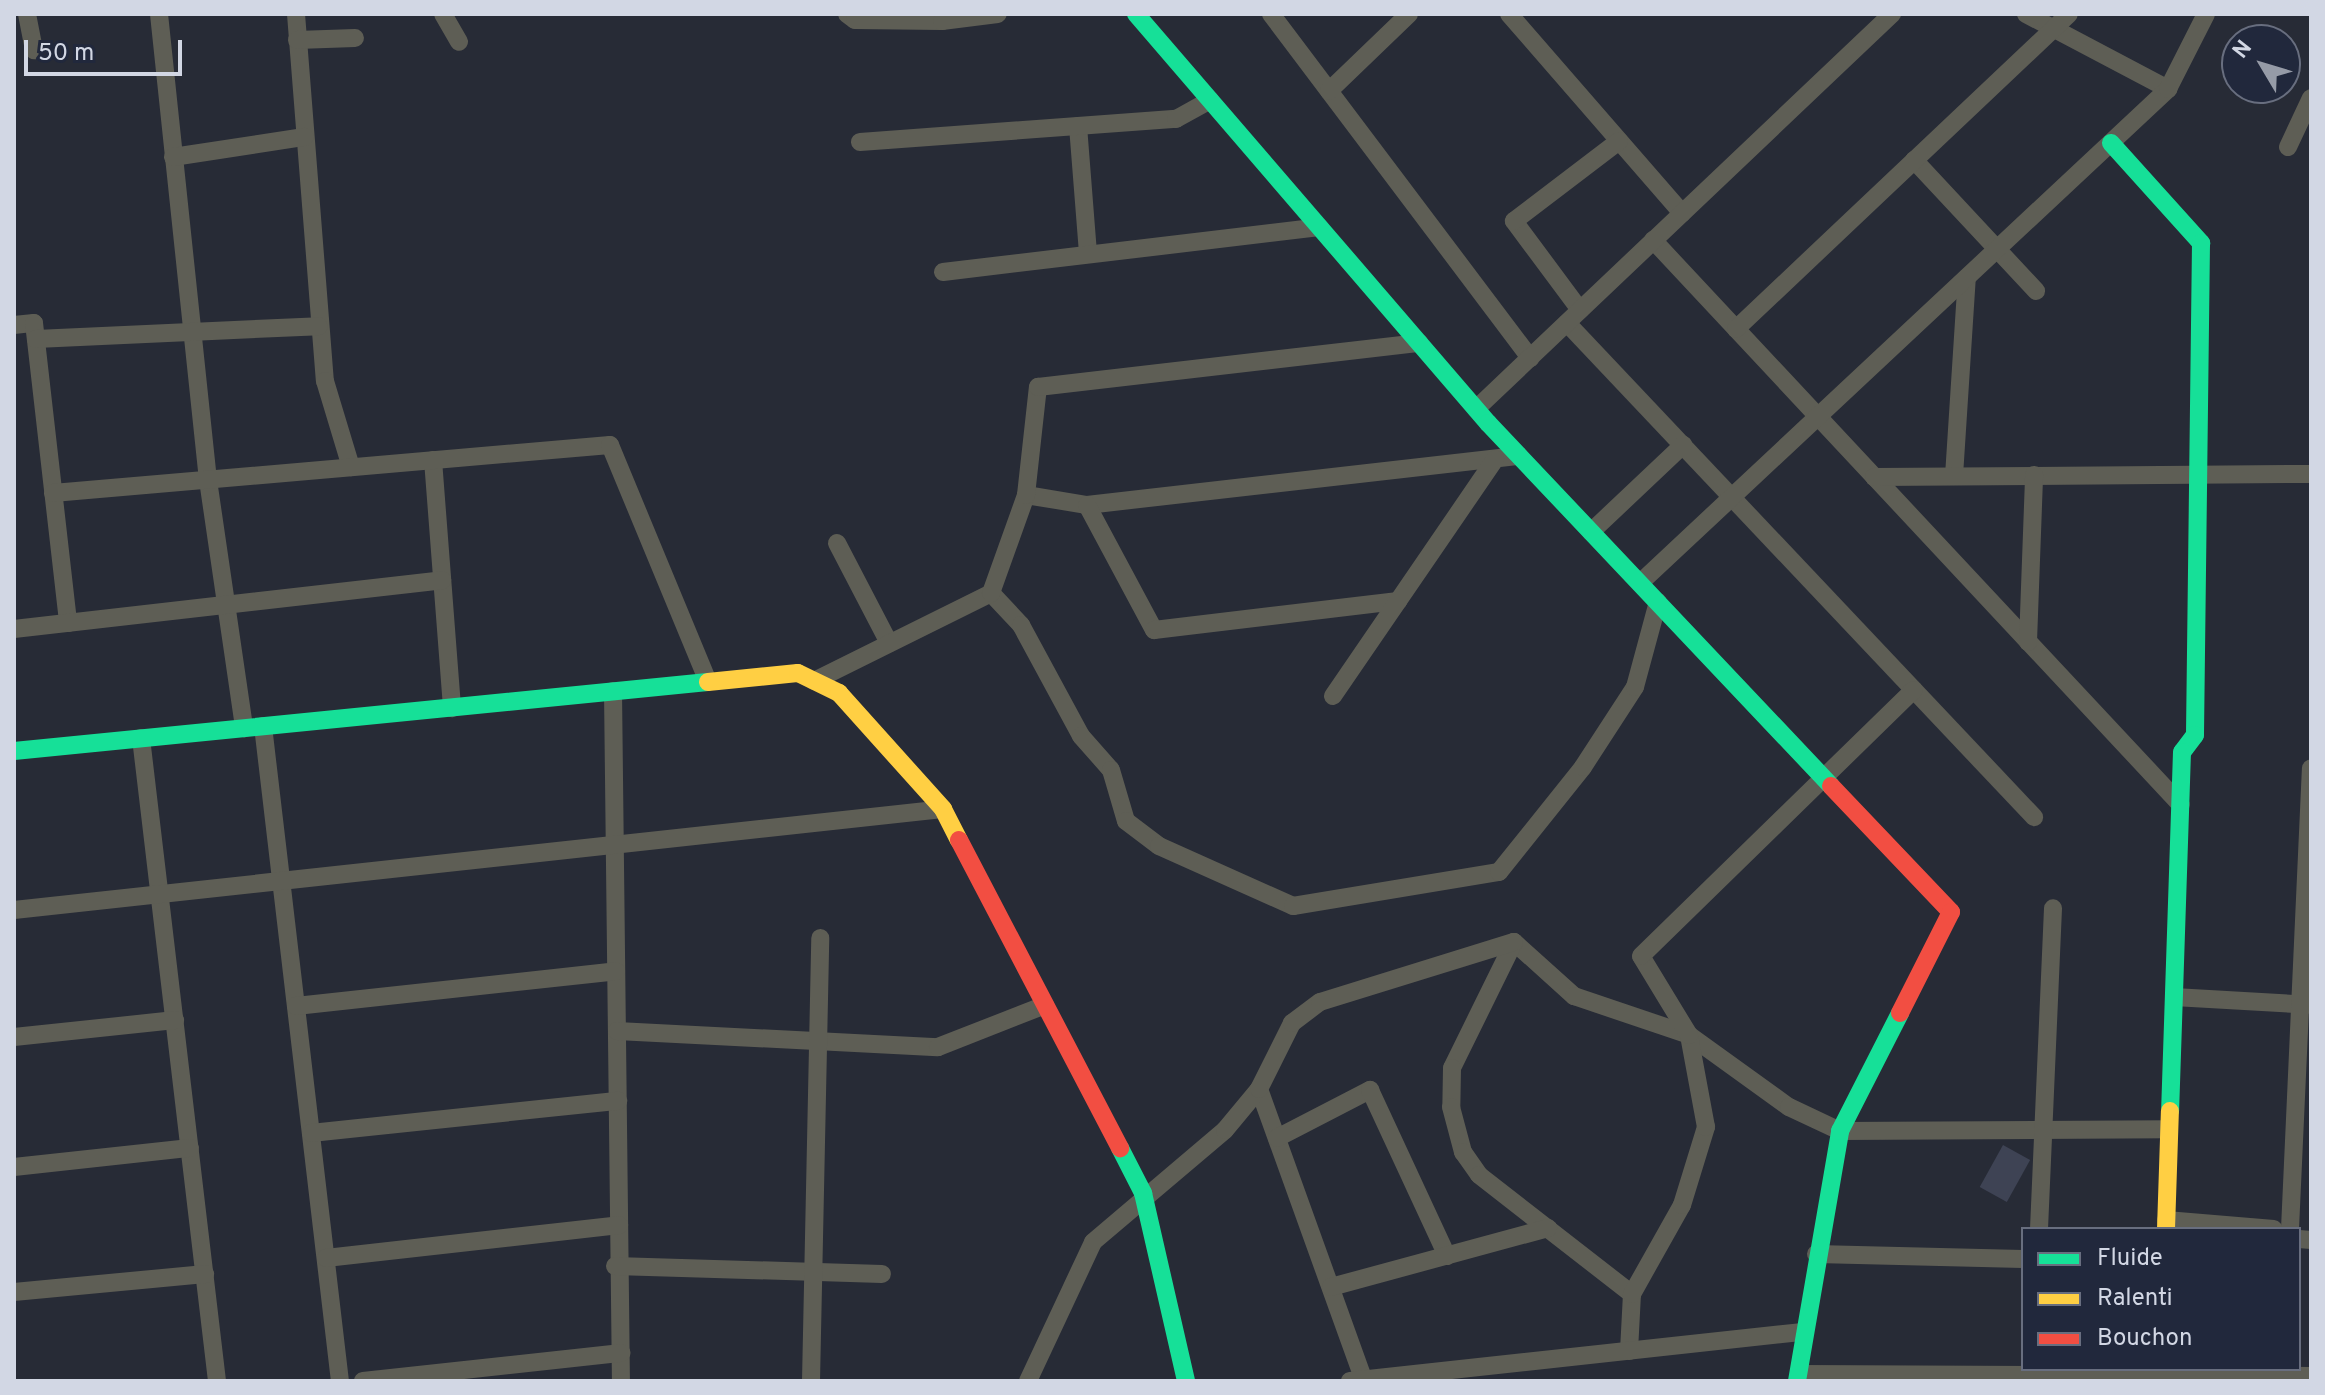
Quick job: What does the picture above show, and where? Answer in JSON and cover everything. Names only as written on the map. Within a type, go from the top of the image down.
[{"type":"street","points":[[27,14],[34,50]]},
{"type":"street","points":[[159,14],[208,480],[227,605],[281,881],[340,1381]]},
{"type":"street","points":[[296,14],[325,381],[351,467]]},
{"type":"street","points":[[443,14],[459,42]]},
{"type":"street","points":[[847,14],[855,20],[942,21],[998,14]]},
{"type":"street","points":[[1136,14],[1476,409],[1951,912],[1840,1131],[1800,1332],[1798,1378],[2034,1372],[2161,1372],[2240,1378],[2311,1376]]},
{"type":"street","points":[[1271,14],[1530,358]]},
{"type":"street","points":[[1329,91],[1409,14]]},
{"type":"street","points":[[1509,14],[1682,213]]},
{"type":"street","points":[[1476,409],[1892,14]]},
{"type":"street","points":[[2026,14],[2168,89]]},
{"type":"street","points":[[1736,329],[2069,14]]},
{"type":"street","points":[[1640,583],[2168,89],[2206,14]]},
{"type":"street","points":[[297,40],[355,38]]},
{"type":"street","points":[[2288,147],[2311,98]]},
{"type":"street","points":[[860,142],[1176,119],[1210,100]]},
{"type":"street","points":[[1078,126],[1088,254]]},
{"type":"street","points":[[173,157],[304,137]]},
{"type":"street","points":[[1619,141],[1514,221],[1574,316],[1683,445],[2034,817]]},
{"type":"street","points":[[2111,143],[2201,243],[2195,735],[2182,752],[2166,1225],[2220,1227]]},
{"type":"street","points":[[1914,160],[2036,291]]},
{"type":"street","points":[[943,272],[1319,227]]},
{"type":"street","points":[[1653,240],[2181,805]]},
{"type":"street","points":[[1954,476],[1967,277]]},
{"type":"street","points":[[14,325],[34,323],[68,623]]},
{"type":"street","points":[[36,339],[319,326]]},
{"type":"street","points":[[814,681],[991,593],[1026,495],[1038,387],[1419,343]]},
{"type":"street","points":[[53,493],[610,445],[708,682]]},
{"type":"street","points":[[1591,532],[1683,445]]},
{"type":"street","points":[[1026,495],[1087,505],[1519,456]]},
{"type":"street","points":[[1333,696],[1495,459]]},
{"type":"street","points":[[433,460],[452,708]]},
{"type":"street","points":[[1874,477],[2311,474]]},
{"type":"street","points":[[2028,642],[2034,475]]},
{"type":"street","points":[[1087,505],[1154,630],[1398,601]]},
{"type":"street","points":[[837,543],[889,643]]},
{"type":"street","points":[[14,629],[442,580]]},
{"type":"street","points":[[991,593],[1021,625],[1081,736],[1111,770],[1126,821],[1159,846],[1293,906],[1499,872],[1583,767],[1635,687],[1658,602]]},
{"type":"street","points":[[14,751],[798,673],[839,693],[943,809],[1143,1193],[1186,1381]]},
{"type":"street","points":[[1629,1351],[1632,1294],[1701,1156],[1706,1127],[1689,1035],[1641,956],[1914,690]]},
{"type":"street","points":[[613,691],[617,1266],[621,1381]]},
{"type":"street","points":[[141,738],[217,1381]]},
{"type":"street","points":[[2290,1227],[2303,1126],[2311,768]]},
{"type":"street","points":[[14,910],[943,809]]},
{"type":"street","points":[[2039,1227],[2053,908]]},
{"type":"street","points":[[811,1381],[820,938]]},
{"type":"street","points":[[1514,942],[1574,996],[1689,1035],[1789,1107],[1840,1131],[2169,1129]]},
{"type":"street","points":[[1028,1381],[1058,1327],[1082,1259],[1143,1193],[1225,1130],[1259,1089],[1292,1023],[1320,1002],[1514,942]]},
{"type":"street","points":[[1514,942],[1464,1034],[1452,1068],[1451,1107],[1463,1152],[1479,1175],[1632,1294]]},
{"type":"street","points":[[296,1006],[616,971]]},
{"type":"street","points":[[2174,997],[2306,1005]]},
{"type":"street","points":[[617,1031],[938,1047],[1045,1005]]},
{"type":"street","points":[[14,1037],[175,1020]]},
{"type":"street","points":[[1259,1089],[1331,1287],[1357,1380],[1522,1372],[1629,1351],[1800,1332]]},
{"type":"street","points":[[1277,1138],[1370,1090],[1447,1256]]},
{"type":"street","points":[[311,1133],[618,1101]]},
{"type":"street","points":[[14,1167],[190,1148]]},
{"type":"street","points":[[326,1258],[619,1225]]},
{"type":"street","points":[[1331,1287],[1548,1228]]},
{"type":"street","points":[[1816,1254],[2021,1259]]},
{"type":"street","points":[[617,1266],[882,1274]]},
{"type":"street","points":[[14,1292],[205,1274]]},
{"type":"street","points":[[363,1381],[621,1353]]},
{"type":"building","points":[[2003,1145],[2030,1160],[2007,1202],[1980,1187]]},
{"type":"traffic: fast","points":[[1136,14],[1488,423],[1831,786]]},
{"type":"traffic: fast","points":[[2111,143],[2201,243],[2195,735],[2182,752],[2170,1111]]},
{"type":"traffic: fast","points":[[14,751],[708,682]]},
{"type":"traffic: fast","points":[[1797,1381],[1840,1131],[1900,1013]]},
{"type":"traffic: fast","points":[[1120,1148],[1143,1193],[1186,1381]]},
{"type":"traffic: slow","points":[[708,682],[798,673],[839,693],[943,809],[959,840]]},
{"type":"traffic: slow","points":[[2166,1227],[2170,1111]]},
{"type":"traffic: jam","points":[[1831,786],[1951,912],[1900,1013]]},
{"type":"traffic: jam","points":[[959,840],[1120,1148]]}]
